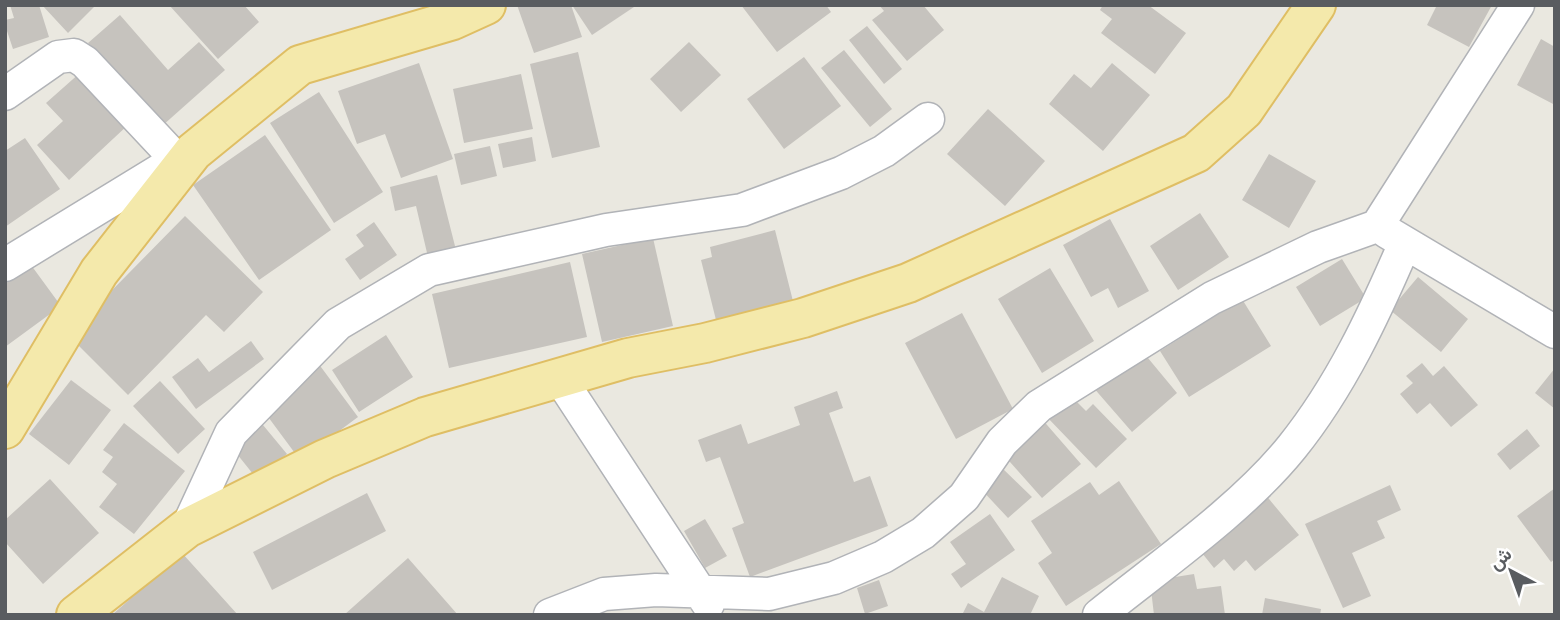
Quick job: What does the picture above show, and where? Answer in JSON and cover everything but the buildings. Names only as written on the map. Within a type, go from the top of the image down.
[{"type":"main road","points":[[5,429],[18,382],[185,156],[300,65],[453,20],[486,5]]},
{"type":"main road","points":[[76,615],[187,528],[325,458],[425,417],[628,358],[705,343],[803,318],[908,282],[1196,153],[1244,110],[1316,5]]},
{"type":"street","points":[[550,615],[604,594],[656,590],[708,604],[768,594],[834,578],[883,557],[923,533],[964,497],[1002,442],[1039,406],[1212,298],[1318,247],[1377,226],[1518,5]]},
{"type":"street","points":[[5,94],[58,57],[74,55],[85,62],[185,156],[5,265]]},
{"type":"street","points":[[187,528],[231,433],[338,324],[429,270],[606,230],[742,210],[841,173],[884,151],[928,119]]},
{"type":"street","points":[[1377,226],[1555,332]]},
{"type":"street","points":[[1099,615],[1247,494],[1291,449],[1333,390],[1378,306],[1405,243]]},
{"type":"street","points":[[559,377],[708,604]]}]
